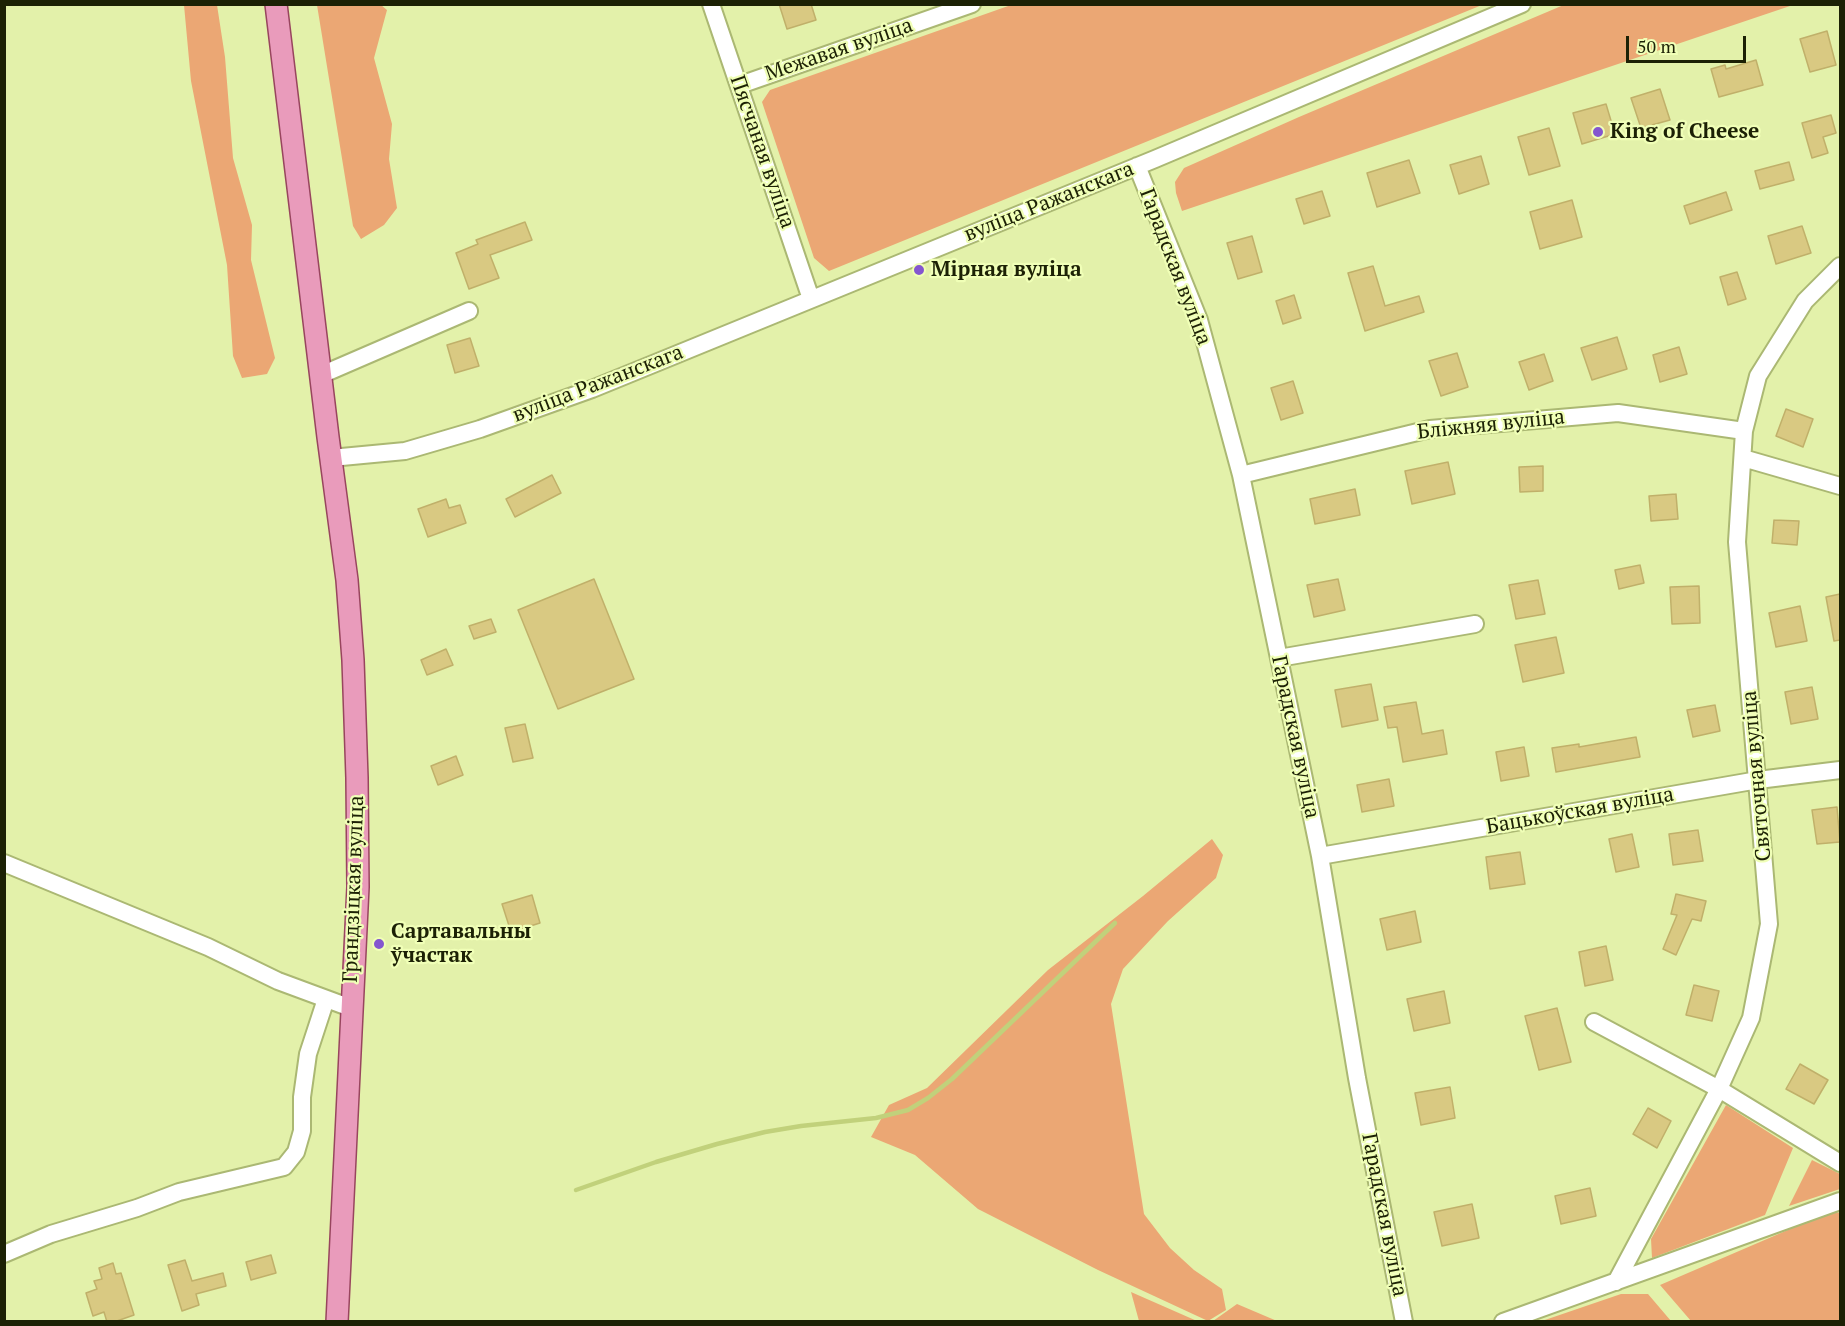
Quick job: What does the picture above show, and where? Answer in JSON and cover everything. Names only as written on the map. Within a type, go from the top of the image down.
[{"type":"main road","name":"Грандзіцкая вуліца","points":[[276,4],[347,580],[353,660],[358,887],[337,1322]]},
{"type":"street","name":"Пясчаная вуліца","points":[[711,4],[812,299]]},
{"type":"street","name":"Межавая вуліца","points":[[740,85],[972,4]]},
{"type":"street","name":"вуліца Ражанскага","points":[[331,458],[405,451],[480,429],[592,389],[1137,166],[1522,4]]},
{"type":"street","name":"Гарадская вуліца","points":[[1137,166],[1199,321],[1241,474],[1320,856],[1358,1078],[1404,1322]]},
{"type":"street","name":"Святочная вуліца","points":[[1617,1282],[1719,1089],[1751,1018],[1769,924],[1737,542],[1744,430],[1758,376],[1804,301],[1840,266]]},
{"type":"street","points":[[321,375],[470,311]]},
{"type":"street","name":"Бліжняя вуліца","points":[[1241,474],[1430,429],[1618,413],[1744,430]]},
{"type":"street","points":[[1743,458],[1840,486]]},
{"type":"street","points":[[1279,658],[1476,624]]},
{"type":"street","name":"Бацькоўская вуліца","points":[[1320,856],[1758,780],[1840,770]]},
{"type":"street","points":[[4,863],[208,947],[278,981],[351,1008]]},
{"type":"street","points":[[4,1254],[51,1234],[137,1208],[179,1192],[284,1167],[296,1152],[302,1131],[302,1097],[308,1053],[326,999]]},
{"type":"street","points":[[1594,1022],[1719,1089],[1840,1163]]},
{"type":"street","points":[[1503,1322],[1840,1201]]},
{"type":"shaded area","points":[[1566,4],[1793,5],[1182,211],[1175,182],[1184,168]]},
{"type":"shaded area","points":[[184,5],[217,5],[225,57],[233,158],[252,225],[251,260],[275,358],[267,374],[242,378],[233,356],[227,265],[191,81]]},
{"type":"shaded area","points":[[317,5],[381,5],[387,10],[374,58],[392,124],[389,159],[397,208],[384,225],[361,239],[353,226]]},
{"type":"shaded area","points":[[1011,5],[1482,5],[829,271],[814,258],[762,102],[770,90]]},
{"type":"shaded area","points":[[1212,839],[1223,855],[1216,878],[1168,921],[1123,969],[1111,1004],[1144,1214],[1170,1248],[1194,1270],[1222,1289],[1226,1310],[1208,1321],[1098,1270],[978,1209],[915,1155],[871,1137],[889,1105],[927,1088],[1048,970]]},
{"type":"shaded area","points":[[1726,1105],[1793,1148],[1765,1215],[1652,1258],[1651,1239]]},
{"type":"shaded area","points":[[1812,1160],[1840,1174],[1840,1189],[1789,1206]]},
{"type":"shaded area","points":[[1832,1211],[1840,1213],[1840,1321],[1691,1321],[1660,1285]]},
{"type":"shaded area","points":[[1131,1292],[1197,1321],[1139,1321]]},
{"type":"shaded area","points":[[1621,1294],[1648,1294],[1671,1321],[1542,1321]]},
{"type":"shaded area","points":[[1237,1304],[1277,1321],[1213,1321]]},
{"type":"building","points":[[779,4],[811,4],[816,20],[787,29]]},
{"type":"building","points":[[1827,31],[1836,65],[1810,72],[1800,39]]},
{"type":"building","points":[[1756,60],[1763,85],[1719,97],[1711,69],[1725,65],[1726,69]]},
{"type":"building","points":[[1660,89],[1670,120],[1641,128],[1631,98]]},
{"type":"building","points":[[1606,104],[1615,134],[1582,144],[1573,113]]},
{"type":"building","points":[[1831,115],[1836,133],[1823,137],[1828,153],[1812,158],[1802,123]]},
{"type":"building","points":[[1549,128],[1560,166],[1529,175],[1518,137]]},
{"type":"building","points":[[1481,156],[1489,184],[1459,194],[1450,165]]},
{"type":"building","points":[[1409,160],[1420,193],[1377,207],[1367,173]]},
{"type":"building","points":[[1789,162],[1794,180],[1760,189],[1755,171]]},
{"type":"building","points":[[1322,191],[1330,216],[1304,224],[1296,199]]},
{"type":"building","points":[[1726,192],[1732,210],[1690,224],[1684,206]]},
{"type":"building","points":[[1572,200],[1582,237],[1540,249],[1530,212]]},
{"type":"building","points":[[525,222],[532,240],[490,255],[499,278],[469,289],[456,253],[478,244],[476,240]]},
{"type":"building","points":[[1802,226],[1811,253],[1776,264],[1768,236]]},
{"type":"building","points":[[1252,236],[1262,272],[1238,279],[1227,243]]},
{"type":"building","points":[[1373,266],[1385,306],[1419,296],[1424,312],[1365,331],[1348,273]]},
{"type":"building","points":[[1737,272],[1746,299],[1728,305],[1720,277]]},
{"type":"building","points":[[1294,295],[1301,318],[1283,324],[1276,301]]},
{"type":"building","points":[[1617,337],[1627,369],[1592,380],[1581,348]]},
{"type":"building","points":[[470,338],[479,366],[455,373],[447,345]]},
{"type":"building","points":[[1679,347],[1687,374],[1660,382],[1653,355]]},
{"type":"building","points":[[1457,353],[1468,387],[1441,396],[1429,361]]},
{"type":"building","points":[[1544,354],[1553,381],[1529,390],[1519,362]]},
{"type":"building","points":[[1293,381],[1303,413],[1281,420],[1271,388]]},
{"type":"building","points":[[1786,409],[1813,419],[1803,447],[1776,436]]},
{"type":"building","points":[[1448,462],[1455,494],[1412,504],[1405,471]]},
{"type":"building","points":[[1543,466],[1543,491],[1520,492],[1519,467]]},
{"type":"building","points":[[552,475],[561,493],[515,517],[506,499]]},
{"type":"building","points":[[1355,489],[1360,515],[1315,524],[1310,499]]},
{"type":"building","points":[[1676,494],[1678,519],[1651,521],[1649,496]]},
{"type":"building","points":[[446,499],[449,508],[460,505],[466,523],[428,537],[418,509]]},
{"type":"building","points":[[1774,520],[1799,521],[1797,545],[1772,543]]},
{"type":"building","points":[[1640,565],[1644,583],[1619,589],[1615,570]]},
{"type":"building","points":[[594,579],[634,679],[558,709],[518,610]]},
{"type":"building","points":[[1338,579],[1345,610],[1314,617],[1307,585]]},
{"type":"building","points":[[1538,580],[1545,614],[1516,619],[1509,585]]},
{"type":"building","points":[[1699,586],[1700,623],[1672,624],[1670,587]]},
{"type":"building","points":[[1840,594],[1840,640],[1834,641],[1826,597]]},
{"type":"building","points":[[1800,606],[1807,641],[1776,647],[1769,613]]},
{"type":"building","points":[[491,619],[496,632],[474,639],[469,626]]},
{"type":"building","points":[[1556,637],[1564,673],[1523,682],[1515,645]]},
{"type":"building","points":[[446,649],[453,665],[427,675],[421,660]]},
{"type":"building","points":[[1371,684],[1378,720],[1342,727],[1335,690]]},
{"type":"building","points":[[1812,687],[1818,719],[1791,724],[1785,692]]},
{"type":"building","points":[[1416,702],[1422,734],[1443,730],[1447,754],[1403,762],[1397,727],[1388,728],[1384,707]]},
{"type":"building","points":[[1715,705],[1720,731],[1693,737],[1687,710]]},
{"type":"building","points":[[525,724],[533,758],[513,762],[505,728]]},
{"type":"building","points":[[1636,737],[1640,757],[1556,772],[1552,748],[1579,744],[1579,747]]},
{"type":"building","points":[[1524,747],[1529,776],[1501,781],[1496,752]]},
{"type":"building","points":[[456,756],[463,775],[438,785],[431,766]]},
{"type":"building","points":[[1389,779],[1394,806],[1362,812],[1357,785]]},
{"type":"building","points":[[1837,807],[1840,842],[1817,844],[1812,810]]},
{"type":"building","points":[[1698,830],[1703,861],[1673,865],[1669,834]]},
{"type":"building","points":[[1632,834],[1639,867],[1616,872],[1609,839]]},
{"type":"building","points":[[1520,852],[1525,884],[1490,889],[1486,857]]},
{"type":"building","points":[[1676,894],[1706,901],[1701,921],[1692,919],[1676,955],[1663,949],[1677,915],[1671,914]]},
{"type":"building","points":[[532,895],[540,923],[511,932],[502,904]]},
{"type":"building","points":[[1415,911],[1421,942],[1387,950],[1380,919]]},
{"type":"building","points":[[1606,946],[1613,980],[1585,986],[1579,952]]},
{"type":"building","points":[[1694,985],[1719,991],[1712,1021],[1686,1015]]},
{"type":"building","points":[[1444,991],[1450,1023],[1414,1031],[1407,999]]},
{"type":"building","points":[[1557,1008],[1571,1062],[1539,1070],[1525,1016]]},
{"type":"building","points":[[1800,1064],[1828,1080],[1814,1104],[1786,1089]]},
{"type":"building","points":[[1450,1087],[1455,1118],[1421,1125],[1415,1093]]},
{"type":"building","points":[[1648,1108],[1671,1121],[1657,1148],[1633,1134]]},
{"type":"building","points":[[1590,1188],[1596,1216],[1561,1224],[1555,1196]]},
{"type":"building","points":[[1472,1204],[1479,1238],[1442,1246],[1434,1212]]},
{"type":"building","points":[[271,1255],[276,1273],[251,1280],[246,1262]]},
{"type":"building","points":[[185,1260],[192,1281],[223,1273],[226,1286],[196,1294],[199,1305],[182,1311],[168,1265]]},
{"type":"building","points":[[113,1263],[116,1274],[121,1273],[134,1315],[107,1322],[104,1312],[93,1316],[86,1293],[97,1289],[94,1281],[102,1279],[99,1268]]},
{"type":"waterway","points":[[576,1190],[656,1162],[765,1132],[876,1118],[908,1110],[952,1079],[1115,923]]},
{"type":"place","name":"King of Cheese","points":[[1598,132]]},
{"type":"place","name":"Мірная вуліца","points":[[919,270]]},
{"type":"place","name":"Сартавальны ўчастак","points":[[379,944]]}]
